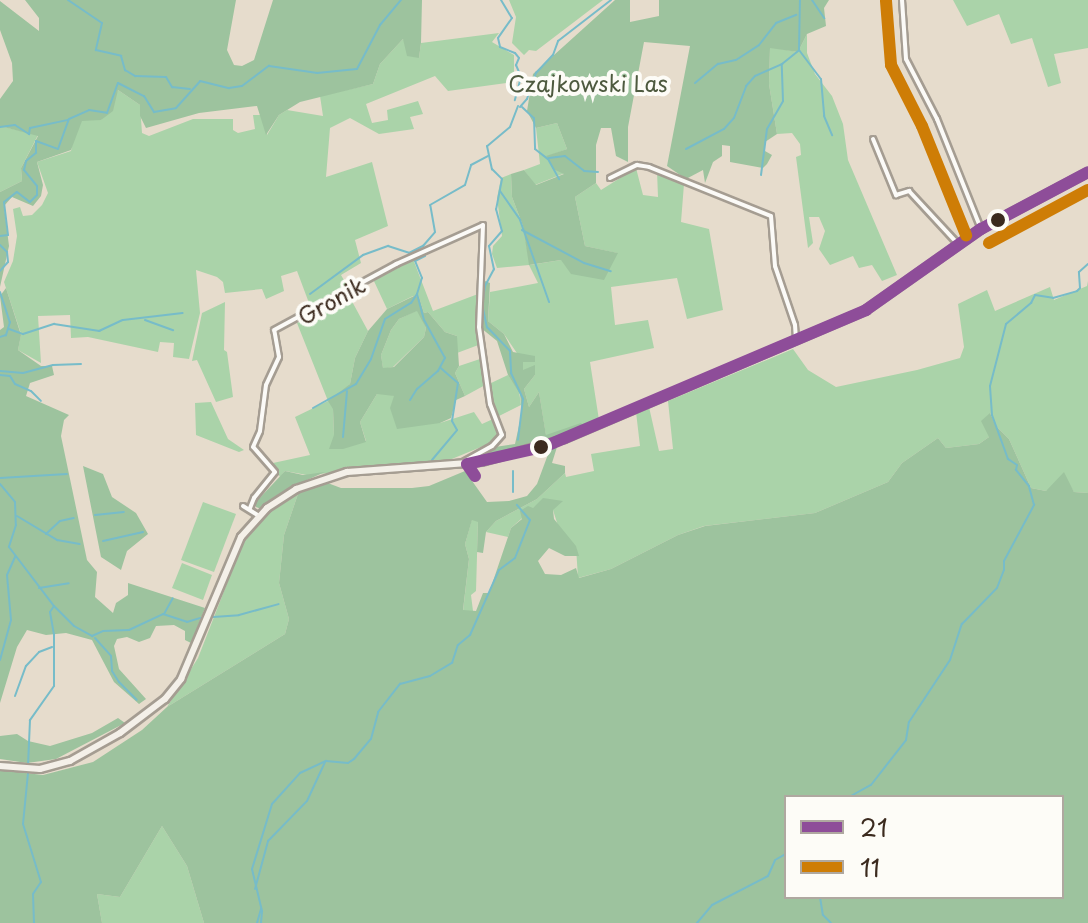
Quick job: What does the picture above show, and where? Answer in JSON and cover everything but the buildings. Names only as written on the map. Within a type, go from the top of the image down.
[{"type":"main road","points":[[0,766],[40,769],[70,761],[120,733],[165,699],[181,679],[235,546],[259,516],[296,489],[335,474],[462,464],[546,446],[874,306],[981,229],[1088,172]]},
{"type":"street","points":[[902,0],[906,59],[938,121],[981,229]]},
{"type":"street","points":[[873,139],[896,195],[909,191],[958,244]]},
{"type":"street","points":[[610,178],[625,168],[649,167],[771,216],[775,266],[795,325],[796,340]]},
{"type":"street","name":"Gronik","points":[[250,508],[254,498],[275,472],[253,447],[260,431],[266,385],[279,357],[274,330],[396,264],[483,225],[479,327],[490,404],[502,435],[492,446],[465,459],[462,464]]},
{"type":"street","points":[[243,506],[259,516]]},
{"type":"green space","points":[[25,0],[236,0],[227,50],[234,65],[242,66],[254,60],[273,0],[422,0],[421,43],[419,58],[407,56],[403,39],[380,64],[373,84],[300,102],[279,115],[266,135],[257,106],[199,113],[146,128],[140,116],[140,105],[118,90],[113,111],[101,120],[82,121],[71,150],[37,162],[43,185],[41,196],[33,206],[12,197],[4,206],[9,246],[0,287],[0,192],[22,181],[21,168],[38,136],[0,126],[0,99],[13,81],[12,63],[0,30],[0,1],[39,31],[39,18]]},
{"type":"green space","points":[[509,0],[603,0],[536,51],[529,50],[524,55],[512,43],[516,17]]},
{"type":"green space","name":"Czajkowski Las","points":[[615,0],[630,0],[630,22],[659,16],[659,0],[829,0],[824,8],[826,26],[807,34],[798,52],[770,48],[769,84],[777,134],[765,142],[765,151],[772,155],[767,164],[763,168],[730,162],[730,146],[722,145],[722,156],[713,162],[705,183],[703,170],[686,179],[667,166],[690,46],[644,42],[628,127],[628,162],[616,156],[611,128],[601,128],[596,145],[596,183],[575,197],[585,246],[618,253],[604,280],[571,274],[561,260],[529,265],[523,226],[512,197],[511,174],[524,170],[536,185],[564,174],[553,169],[546,156],[567,149],[557,123],[536,128],[527,111],[533,74]]},
{"type":"green space","points":[[953,0],[1088,0],[1088,48],[1054,54],[1061,83],[1048,87],[1032,38],[1011,44],[999,14],[967,26]]},
{"type":"green space","points":[[499,33],[492,42],[514,55],[514,82],[448,91],[435,76],[366,104],[372,123],[388,120],[387,110],[418,101],[423,114],[410,117],[414,129],[379,134],[350,118],[330,128],[326,177],[372,162],[388,226],[355,240],[361,263],[341,275],[349,289],[312,311],[297,271],[281,276],[284,291],[266,299],[262,289],[225,293],[223,282],[217,277],[196,270],[200,313],[189,359],[173,357],[174,343],[160,342],[158,352],[88,337],[71,338],[70,315],[38,316],[41,363],[18,350],[21,334],[4,282],[13,261],[17,236],[13,209],[20,207],[23,216],[32,215],[42,205],[48,193],[37,162],[71,151],[75,131],[82,120],[101,120],[118,90],[140,105],[142,133],[149,136],[193,119],[233,119],[233,130],[238,133],[255,129],[253,115],[263,115],[267,135],[279,115],[287,110],[323,116],[320,96],[373,84],[380,64],[403,39],[419,58],[421,43]]},
{"type":"green space","points":[[807,34],[807,53],[815,74],[832,96],[843,124],[848,160],[897,275],[882,281],[872,265],[859,268],[853,256],[830,265],[819,249],[825,231],[819,217],[809,217],[813,243],[808,248],[796,157],[801,155],[800,144],[792,133],[777,134],[769,84],[770,47],[798,52]]},
{"type":"green space","points":[[557,123],[567,149],[546,157],[565,173],[535,185],[524,170],[540,164],[536,128]]},
{"type":"green space","points":[[0,126],[38,135],[21,168],[22,181],[0,192]]},
{"type":"green space","points":[[636,168],[643,195],[658,197],[657,171],[684,184],[681,222],[709,229],[723,310],[687,319],[677,278],[611,287],[615,325],[648,320],[654,348],[590,362],[599,420],[546,436],[539,392],[529,407],[524,389],[535,375],[535,366],[522,371],[523,362],[504,334],[488,321],[490,292],[538,283],[529,265],[497,268],[492,254],[493,246],[502,236],[497,198],[501,178],[511,174],[512,197],[523,226],[530,265],[561,260],[610,265],[617,253],[585,246],[575,197],[596,183],[601,190]]},
{"type":"green space","points":[[413,259],[433,311],[478,294],[481,344],[457,353],[457,336],[445,332],[428,312],[424,313],[419,297],[413,296],[387,309],[373,279]]},
{"type":"green space","points":[[485,281],[490,283],[488,321],[504,334],[513,352],[535,356],[535,362],[523,362],[523,370],[535,365],[535,375],[524,389],[529,407],[539,392],[546,435],[581,423],[584,427],[532,448],[469,460],[495,447],[515,444],[522,412],[520,394],[508,375],[497,341],[481,328]]},
{"type":"green space","points":[[1088,281],[1088,493],[1074,492],[1067,481],[1046,491],[1031,488],[1009,439],[996,426],[990,413],[989,437],[979,444],[946,448],[938,438],[902,463],[888,482],[815,513],[704,526],[678,535],[611,569],[578,578],[576,547],[559,529],[553,510],[538,504],[511,528],[508,537],[486,532],[496,521],[537,499],[565,473],[566,477],[594,471],[591,454],[640,446],[636,412],[649,407],[659,451],[673,449],[668,401],[793,349],[808,370],[836,387],[917,370],[960,358],[964,347],[958,304],[987,290],[995,311],[1050,287],[1054,300],[1087,286]]},
{"type":"green space","points":[[6,288],[21,335],[18,350],[41,366],[52,366],[54,375],[30,383],[26,396],[69,415],[64,420],[61,436],[87,560],[97,572],[95,597],[113,613],[116,603],[128,595],[128,583],[205,608],[191,643],[185,640],[185,631],[174,625],[156,626],[150,638],[139,642],[127,637],[117,639],[114,646],[119,669],[146,699],[139,704],[114,682],[92,640],[66,633],[46,635],[27,630],[17,647],[0,703],[0,330],[4,327],[0,296]]},
{"type":"green space","points":[[348,294],[368,331],[355,358],[350,384],[333,409],[334,435],[366,441],[360,422],[377,394],[387,392],[440,423],[474,412],[482,424],[493,419],[500,434],[498,440],[442,463],[307,475],[285,471],[280,477],[273,463],[310,455],[295,417],[328,401],[297,323]]},
{"type":"green space","points":[[414,296],[419,297],[424,313],[428,312],[445,332],[457,336],[459,366],[455,373],[465,396],[456,400],[451,418],[440,423],[397,429],[390,408],[394,396],[377,394],[360,422],[366,442],[343,449],[329,449],[334,435],[333,409],[328,401],[350,384],[355,358],[368,331],[387,309]],"holes":[[[417,311],[426,328],[424,337],[394,367],[383,368],[381,355],[399,319]]]},
{"type":"green space","points":[[225,302],[224,350],[227,352],[233,397],[216,402],[197,360],[192,361],[202,313]]},
{"type":"green space","points":[[418,310],[426,328],[424,337],[393,367],[383,369],[381,355],[391,330],[399,319]]},
{"type":"green space","points":[[483,358],[487,384],[465,396],[455,373],[459,366]]},
{"type":"green space","points":[[508,375],[519,391],[521,405],[497,417],[489,384]]},
{"type":"green space","points":[[211,402],[228,439],[244,450],[239,452],[196,435],[195,403]]},
{"type":"green space","points":[[990,413],[996,426],[1009,439],[1031,488],[1046,491],[1064,472],[1074,492],[1088,493],[1088,923],[204,923],[187,866],[162,826],[120,897],[97,894],[102,923],[0,923],[0,770],[43,775],[93,762],[142,730],[167,707],[285,634],[289,619],[279,583],[284,535],[299,491],[325,482],[341,488],[429,486],[465,471],[487,502],[509,501],[527,496],[537,484],[550,449],[557,447],[552,463],[565,466],[565,473],[537,499],[496,521],[486,532],[483,553],[477,552],[478,522],[472,520],[465,544],[469,559],[463,610],[476,611],[483,593],[489,593],[511,528],[522,519],[520,511],[528,506],[533,508],[543,498],[563,501],[553,510],[554,519],[576,546],[579,556],[565,556],[549,548],[538,561],[545,574],[561,575],[576,568],[579,578],[611,569],[678,535],[705,526],[815,513],[888,482],[902,463],[938,438],[946,448],[979,444],[989,437],[981,421]]},
{"type":"green space","points":[[83,466],[103,474],[112,497],[136,513],[148,534],[127,551],[121,570],[101,557]]},
{"type":"green space","points":[[285,471],[303,475],[325,472],[289,488],[261,509],[256,507],[255,503]]},
{"type":"green space","points":[[299,491],[284,535],[279,583],[289,619],[285,634],[167,707],[198,658],[242,545],[260,521],[281,501]]},
{"type":"green space","points":[[203,502],[236,514],[214,572],[181,560]]},
{"type":"green space","points":[[472,519],[478,521],[476,591],[471,595],[473,611],[463,611],[469,559],[465,544]]},
{"type":"green space","points":[[182,563],[212,575],[203,600],[172,588]]},
{"type":"green space","points":[[118,718],[125,723],[56,759],[27,763],[0,759],[0,736],[17,734],[28,741],[50,746],[92,733]]},
{"type":"green space","points":[[162,826],[187,866],[204,923],[102,923],[97,894],[120,897]]},
{"type":"waterway","points":[[68,0],[102,23],[96,50],[121,56],[125,70],[135,76],[166,77],[172,87],[190,89]]},
{"type":"waterway","points":[[0,236],[8,235],[4,202],[17,192],[30,202],[37,195],[37,186],[24,170],[26,161],[36,153],[36,141],[58,149],[69,119],[89,110],[107,113],[118,83],[144,96],[154,112],[176,108],[200,81],[229,88],[242,86],[269,66],[317,73],[357,69],[380,25],[401,0]]},
{"type":"waterway","points":[[501,0],[512,18],[498,38],[500,47],[519,58],[516,65],[521,77],[515,100]]},
{"type":"waterway","points":[[520,107],[527,99],[536,73],[553,55],[558,41],[611,0]]},
{"type":"waterway","points":[[761,175],[767,129],[783,101],[782,64],[799,50],[800,0]]},
{"type":"waterway","points":[[812,0],[824,18]]},
{"type":"waterway","points":[[695,83],[718,64],[736,60],[759,45],[776,23],[796,15]]},
{"type":"waterway","points":[[799,50],[821,79],[824,116],[832,135]]},
{"type":"waterway","points":[[686,149],[724,129],[734,118],[746,86],[755,76],[782,64]]},
{"type":"waterway","points":[[518,106],[510,127],[487,146],[492,169],[502,179],[496,209],[502,231],[489,246],[494,269],[485,286],[482,304],[487,327],[510,351],[511,373],[523,399],[518,440]]},
{"type":"waterway","points":[[522,107],[534,118],[535,149],[548,159],[559,179]]},
{"type":"waterway","points":[[0,127],[15,125],[29,134],[30,128],[68,120]]},
{"type":"waterway","points":[[310,294],[363,255],[388,246],[409,253],[423,246],[435,232],[430,205],[465,185],[471,165],[488,156]]},
{"type":"waterway","points":[[549,158],[565,156],[584,171],[598,172]]},
{"type":"waterway","points":[[500,191],[520,220],[549,302]]},
{"type":"waterway","points":[[522,230],[584,263],[611,271]]},
{"type":"waterway","points":[[0,245],[7,252],[8,262],[0,271]]},
{"type":"waterway","points":[[410,400],[417,389],[438,371],[445,358],[424,320],[417,294],[422,278],[415,261],[425,256],[424,251]]},
{"type":"waterway","points":[[853,795],[871,785],[906,740],[909,722],[950,660],[962,624],[997,588],[1004,561],[1034,505],[1029,486],[1016,470],[1017,465],[1008,459],[992,415],[990,386],[1006,324],[1031,303],[1035,295],[1053,298],[1077,291],[1080,288],[1079,272],[1088,264]]},
{"type":"waterway","points":[[0,292],[10,322],[6,335],[0,337]]},
{"type":"waterway","points":[[313,408],[356,384],[371,359],[385,319],[411,303],[417,294]]},
{"type":"waterway","points":[[9,329],[23,334],[54,324],[99,331],[123,320],[183,313]]},
{"type":"waterway","points":[[145,320],[173,330]]},
{"type":"waterway","points":[[0,371],[23,373],[53,365],[81,364]]},
{"type":"waterway","points":[[432,460],[457,430],[452,421],[458,383],[441,368]]},
{"type":"waterway","points":[[0,375],[10,376],[15,384],[31,391],[41,401]]},
{"type":"waterway","points":[[343,437],[347,391]]},
{"type":"waterway","points":[[513,471],[513,492]]},
{"type":"waterway","points":[[0,478],[67,474]]},
{"type":"waterway","points":[[0,484],[15,502],[16,525],[9,547],[54,606],[50,612],[54,634],[54,686],[30,720],[28,765]]},
{"type":"waterway","points":[[261,923],[262,911],[252,869],[272,804],[300,773],[326,761],[348,763],[354,759],[371,739],[378,712],[400,684],[430,676],[452,663],[458,645],[470,635],[499,570],[515,558],[530,520],[517,505]]},
{"type":"waterway","points":[[95,515],[124,512]]},
{"type":"waterway","points":[[17,516],[57,540],[80,544]]},
{"type":"waterway","points":[[46,534],[60,521],[74,518]]},
{"type":"waterway","points":[[103,541],[143,532]]},
{"type":"waterway","points":[[0,660],[11,620],[7,575],[15,557]]},
{"type":"waterway","points":[[39,588],[69,583]]},
{"type":"waterway","points":[[164,614],[173,598]]},
{"type":"waterway","points":[[213,617],[239,615],[279,604]]},
{"type":"waterway","points":[[54,606],[74,626],[92,636],[103,631],[129,630],[163,614],[187,622],[200,618]]},
{"type":"waterway","points":[[95,638],[111,656],[112,671],[119,682],[137,700]]},
{"type":"waterway","points":[[15,696],[26,666],[39,652],[52,647]]},
{"type":"waterway","points":[[255,889],[268,841],[307,801],[325,762]]},
{"type":"waterway","points":[[28,773],[23,824],[41,882],[33,894],[34,923]]},
{"type":"waterway","points":[[697,923],[712,905],[768,876],[775,860],[784,855]]},
{"type":"waterway","points":[[820,899],[823,915],[831,923]]},
{"type":"waterway","points":[[257,923],[261,909]]},
{"type":"transit line","name":"11","points":[[886,1],[891,65],[922,126],[966,235]]},
{"type":"transit line","name":"21","points":[[475,476],[467,464],[546,446],[866,310],[981,229],[1088,172]]},
{"type":"transit line","name":"11","points":[[989,243],[1088,190]]}]
